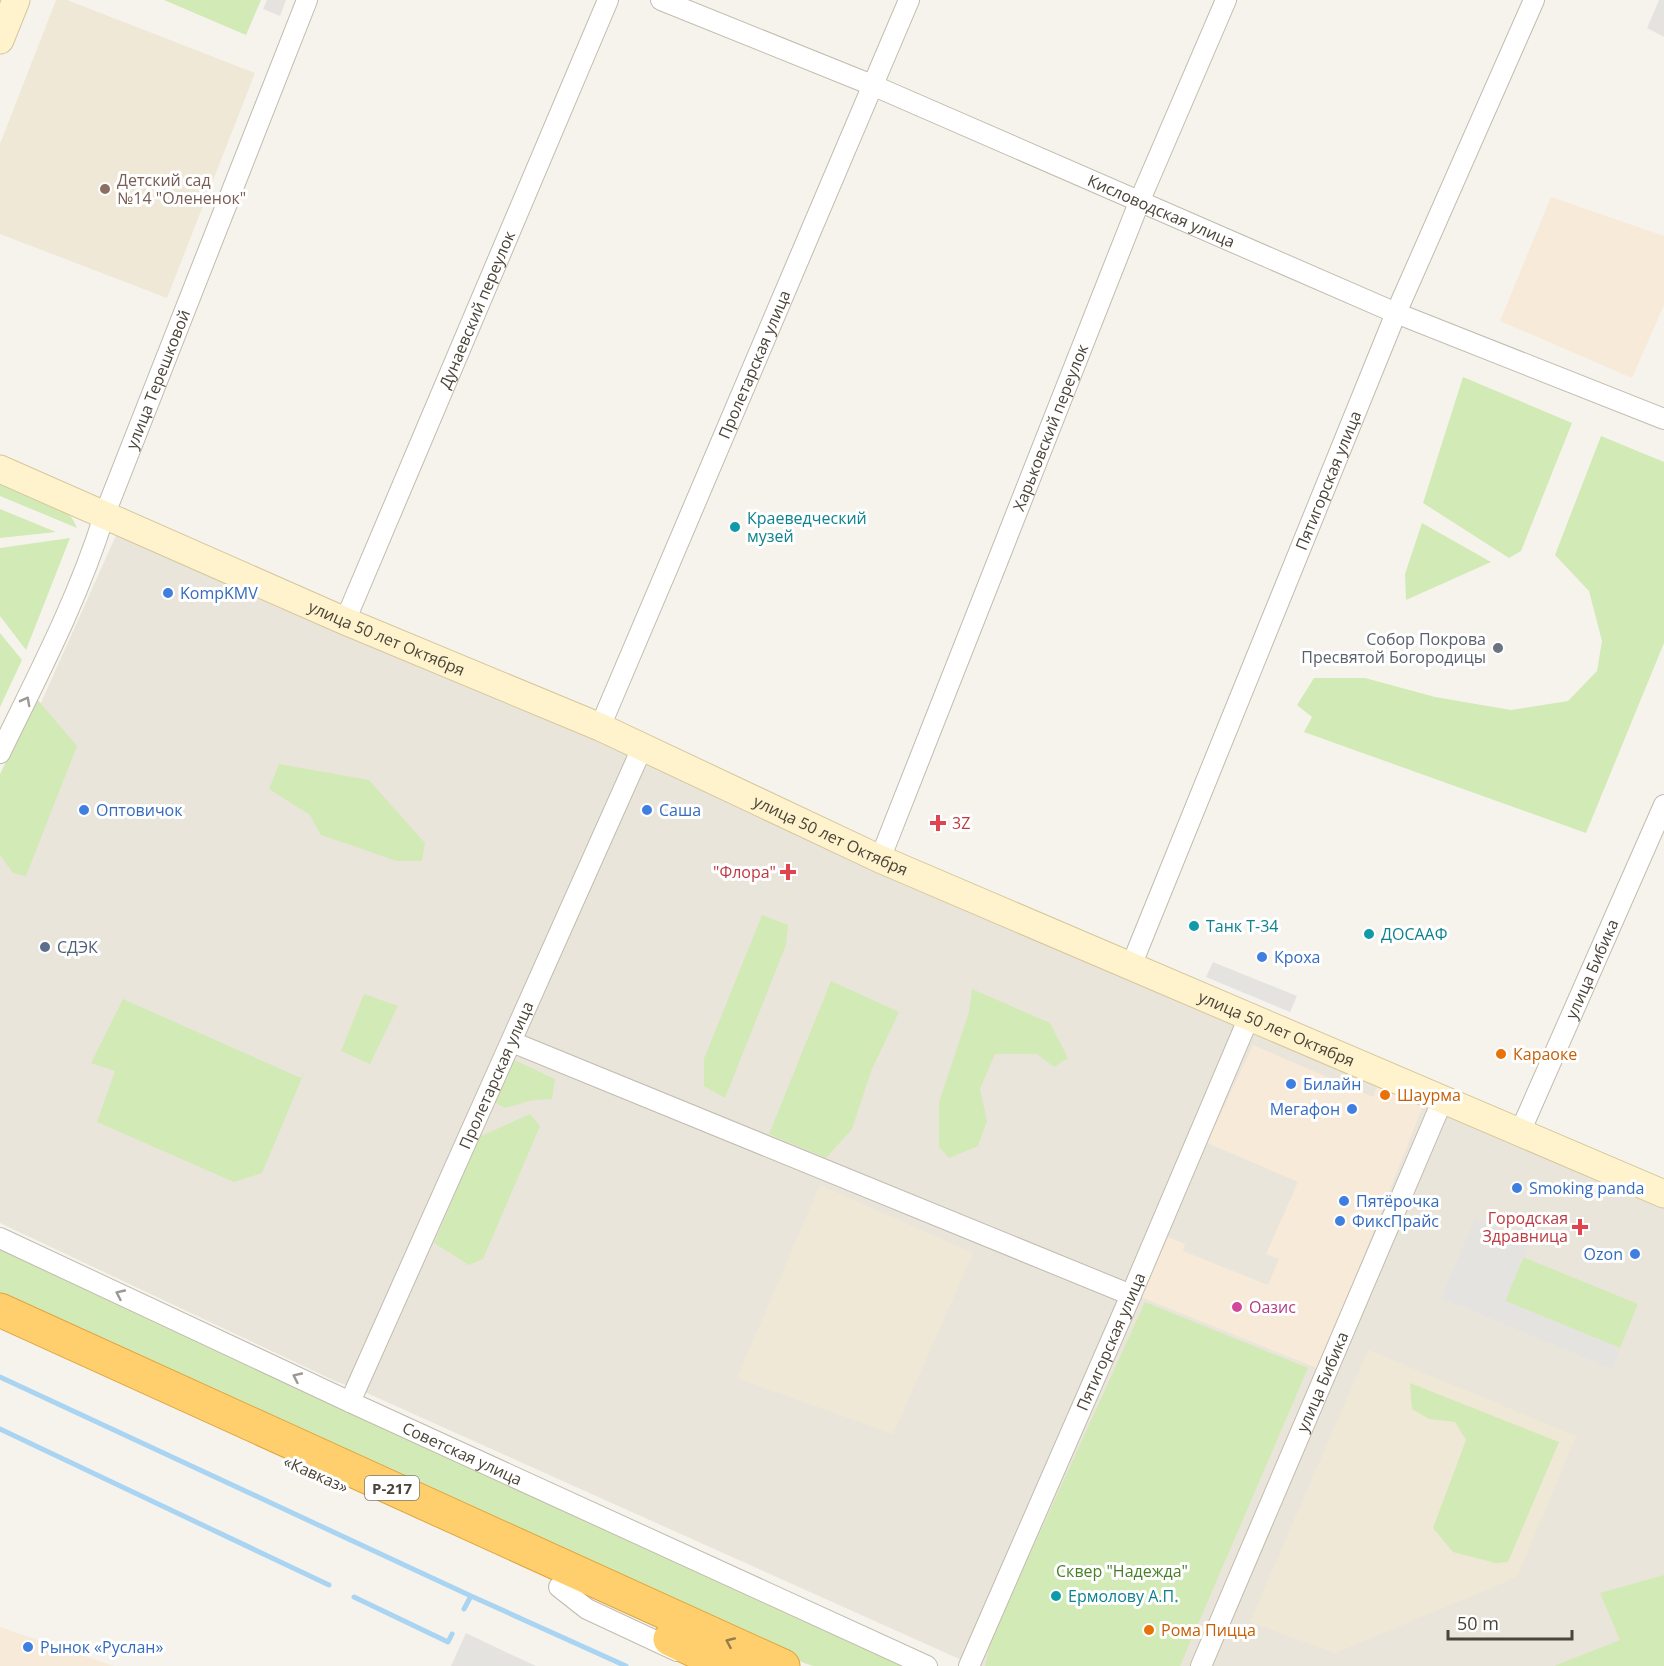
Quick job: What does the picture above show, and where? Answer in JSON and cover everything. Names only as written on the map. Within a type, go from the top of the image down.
[{"type":"highway","name":"Р-217","points":[[0,1310],[783,1666]]},
{"type":"highway","name":"«Кавказ»","points":[[0,1332],[368,1497],[727,1666]]},
{"type":"main road","points":[[0,40],[16,0]]},
{"type":"main road","name":"улица 50 лет Октября","points":[[0,469],[345,621],[600,728],[880,859],[1664,1194]]},
{"type":"street","name":"улица Терешковой","points":[[0,753],[39,676],[90,559],[104,516],[308,0]]},
{"type":"street","name":"Дунаевский переулок","points":[[345,621],[608,0]]},
{"type":"street","name":"Кисловодская улица","points":[[661,0],[872,85],[1396,313],[1664,419]]},
{"type":"street","name":"Пролетарская улица","points":[[600,728],[909,0]]},
{"type":"street","name":"Харьковский переулок","points":[[880,859],[1140,200],[1226,0]]},
{"type":"street","name":"Пятигорская улица","points":[[1131,966],[1396,313],[1534,0]]},
{"type":"street","name":"Пролетарская улица","points":[[350,1402],[642,748]]},
{"type":"street","name":"улица Бибика","points":[[1520,1132],[1664,805]]},
{"type":"street","name":"Пятигорская улица","points":[[969,1666],[1249,1017]]},
{"type":"street","points":[[512,1042],[1131,1295]]},
{"type":"street","name":"улица Бибика","points":[[1201,1666],[1443,1099]]},
{"type":"street","name":"Советская улица","points":[[0,1238],[350,1402],[927,1666]]},
{"type":"street","points":[[559,1587],[587,1609],[708,1666]]},
{"type":"shaded area","name":"Детский сад №14 \"Олененок\"","points":[[56,0],[67,0],[255,73],[167,298],[0,234],[0,144]]},
{"type":"shaded area","points":[[267,0],[286,0],[280,16],[263,9]]},
{"type":"shaded area","points":[[1659,0],[1664,0],[1664,37],[1647,28]]},
{"type":"shaded area","points":[[1551,197],[1664,236],[1664,305],[1632,378],[1500,321]]},
{"type":"shaded area","points":[[118,531],[1664,1196],[1664,1666],[975,1666],[360,1390],[335,1381],[0,1223],[0,794]]},
{"type":"shaded area","points":[[1213,962],[1297,996],[1290,1012],[1206,977]]},
{"type":"shaded area","points":[[1253,1045],[1373,1097],[1381,1077],[1427,1096],[1319,1369],[1141,1297],[1168,1237],[1185,1244],[1183,1251],[1268,1285],[1279,1259],[1266,1254],[1298,1182],[1207,1143]]},
{"type":"shaded area","points":[[820,1185],[973,1253],[893,1434],[737,1378]]},
{"type":"shaded area","points":[[1475,1218],[1530,1242],[1505,1301],[1620,1348],[1612,1369],[1441,1298]]},
{"type":"shaded area","points":[[1368,1350],[1576,1436],[1517,1577],[1335,1653],[1250,1622]]},
{"type":"shaded area","name":"Рынок «Руслан»","points":[[0,1627],[114,1666],[0,1666]]},
{"type":"shaded area","points":[[466,1633],[510,1654],[536,1666],[451,1666]]},
{"type":"green space","points":[[164,0],[261,0],[246,35]]},
{"type":"green space","points":[[1463,377],[1572,423],[1521,551],[1509,558],[1423,503]]},
{"type":"green space","points":[[1601,436],[1664,462],[1664,643],[1586,833],[1304,732],[1312,717],[1297,705],[1314,678],[1365,678],[1435,697],[1511,710],[1568,701],[1597,671],[1602,641],[1589,591],[1555,555]]},
{"type":"green space","points":[[0,477],[33,490],[55,502],[72,518],[77,528],[0,496]]},
{"type":"green space","points":[[0,509],[56,532],[0,538]]},
{"type":"green space","points":[[1422,523],[1491,562],[1406,600],[1405,574]]},
{"type":"green space","points":[[70,538],[26,650],[0,616],[0,548]]},
{"type":"green space","points":[[0,633],[22,660],[0,707]]},
{"type":"green space","points":[[37,699],[77,746],[26,876],[13,873],[0,855],[0,774]]},
{"type":"green space","points":[[279,764],[369,780],[425,843],[422,861],[397,861],[321,835],[310,815],[269,789]]},
{"type":"green space","points":[[762,915],[788,925],[786,945],[725,1098],[704,1086],[704,1059]]},
{"type":"green space","points":[[831,981],[899,1012],[872,1069],[852,1129],[826,1158],[769,1134]]},
{"type":"green space","points":[[972,989],[1050,1023],[1068,1058],[1054,1067],[1037,1054],[995,1054],[980,1089],[987,1121],[978,1146],[949,1158],[939,1147],[939,1102],[969,1012]]},
{"type":"green space","points":[[364,994],[398,1006],[370,1064],[341,1051]]},
{"type":"green space","points":[[123,999],[301,1078],[307,1066],[262,1173],[234,1182],[97,1122],[115,1071],[91,1063]]},
{"type":"green space","points":[[512,1059],[555,1079],[552,1099],[533,1100],[505,1108],[494,1102]]},
{"type":"green space","points":[[530,1114],[540,1126],[483,1259],[469,1265],[434,1243],[479,1137]]},
{"type":"green space","points":[[0,1243],[905,1666],[813,1666],[804,1663],[340,1456],[0,1294]]},
{"type":"green space","points":[[1523,1257],[1638,1304],[1620,1348],[1505,1301]]},
{"type":"green space","name":"Сквер \"Надежда\"","points":[[1145,1302],[1308,1368],[1180,1666],[985,1666],[990,1644],[1006,1607]]},
{"type":"green space","points":[[1410,1383],[1559,1442],[1508,1562],[1496,1563],[1453,1552],[1433,1528],[1466,1440],[1455,1422],[1429,1419],[1412,1409]]},
{"type":"green space","points":[[1664,1575],[1664,1666],[1554,1666],[1620,1640],[1600,1593]]},
{"type":"waterway","points":[[0,1377],[471,1596]]},
{"type":"waterway","points":[[0,1429],[329,1585]]},
{"type":"waterway","points":[[464,1609],[471,1596],[626,1666]]},
{"type":"waterway","points":[[354,1597],[448,1642],[452,1634]]},
{"type":"place","name":"Детский сад №14 \"Олененок\"","points":[[105,189]]},
{"type":"place","name":"Краеведческий музей","points":[[735,527]]},
{"type":"place","name":"KompKMV","points":[[168,593]]},
{"type":"place","name":"Собор Покрова Пресвятой Богородицы","points":[[1498,648]]},
{"type":"place","name":"Оптовичок","points":[[84,810]]},
{"type":"place","name":"Саша","points":[[647,810]]},
{"type":"place","name":"3Z","points":[[938,823]]},
{"type":"place","name":"\"Флора\"","points":[[788,872]]},
{"type":"place","name":"Танк Т-34","points":[[1194,926]]},
{"type":"place","name":"ДОСААФ","points":[[1369,934]]},
{"type":"place","name":"СДЭК","points":[[45,947]]},
{"type":"place","name":"Кроха","points":[[1262,957]]},
{"type":"place","name":"Караоке","points":[[1501,1054]]},
{"type":"place","name":"Билайн","points":[[1291,1084]]},
{"type":"place","name":"Шаурма","points":[[1385,1095]]},
{"type":"place","name":"Мегафон","points":[[1352,1109]]},
{"type":"place","name":"Smoking panda","points":[[1517,1188]]},
{"type":"place","name":"Пятёрочка","points":[[1344,1201]]},
{"type":"place","name":"ФиксПрайс","points":[[1340,1221]]},
{"type":"place","name":"Городская Здравница","points":[[1580,1227]]},
{"type":"place","name":"Ozon","points":[[1635,1254]]},
{"type":"place","name":"Оазис","points":[[1237,1307]]},
{"type":"place","name":"Ермолову А.П.","points":[[1056,1596]]},
{"type":"place","name":"Рома Пицца","points":[[1149,1630]]},
{"type":"place","name":"Рынок «Руслан»","points":[[28,1647]]}]
